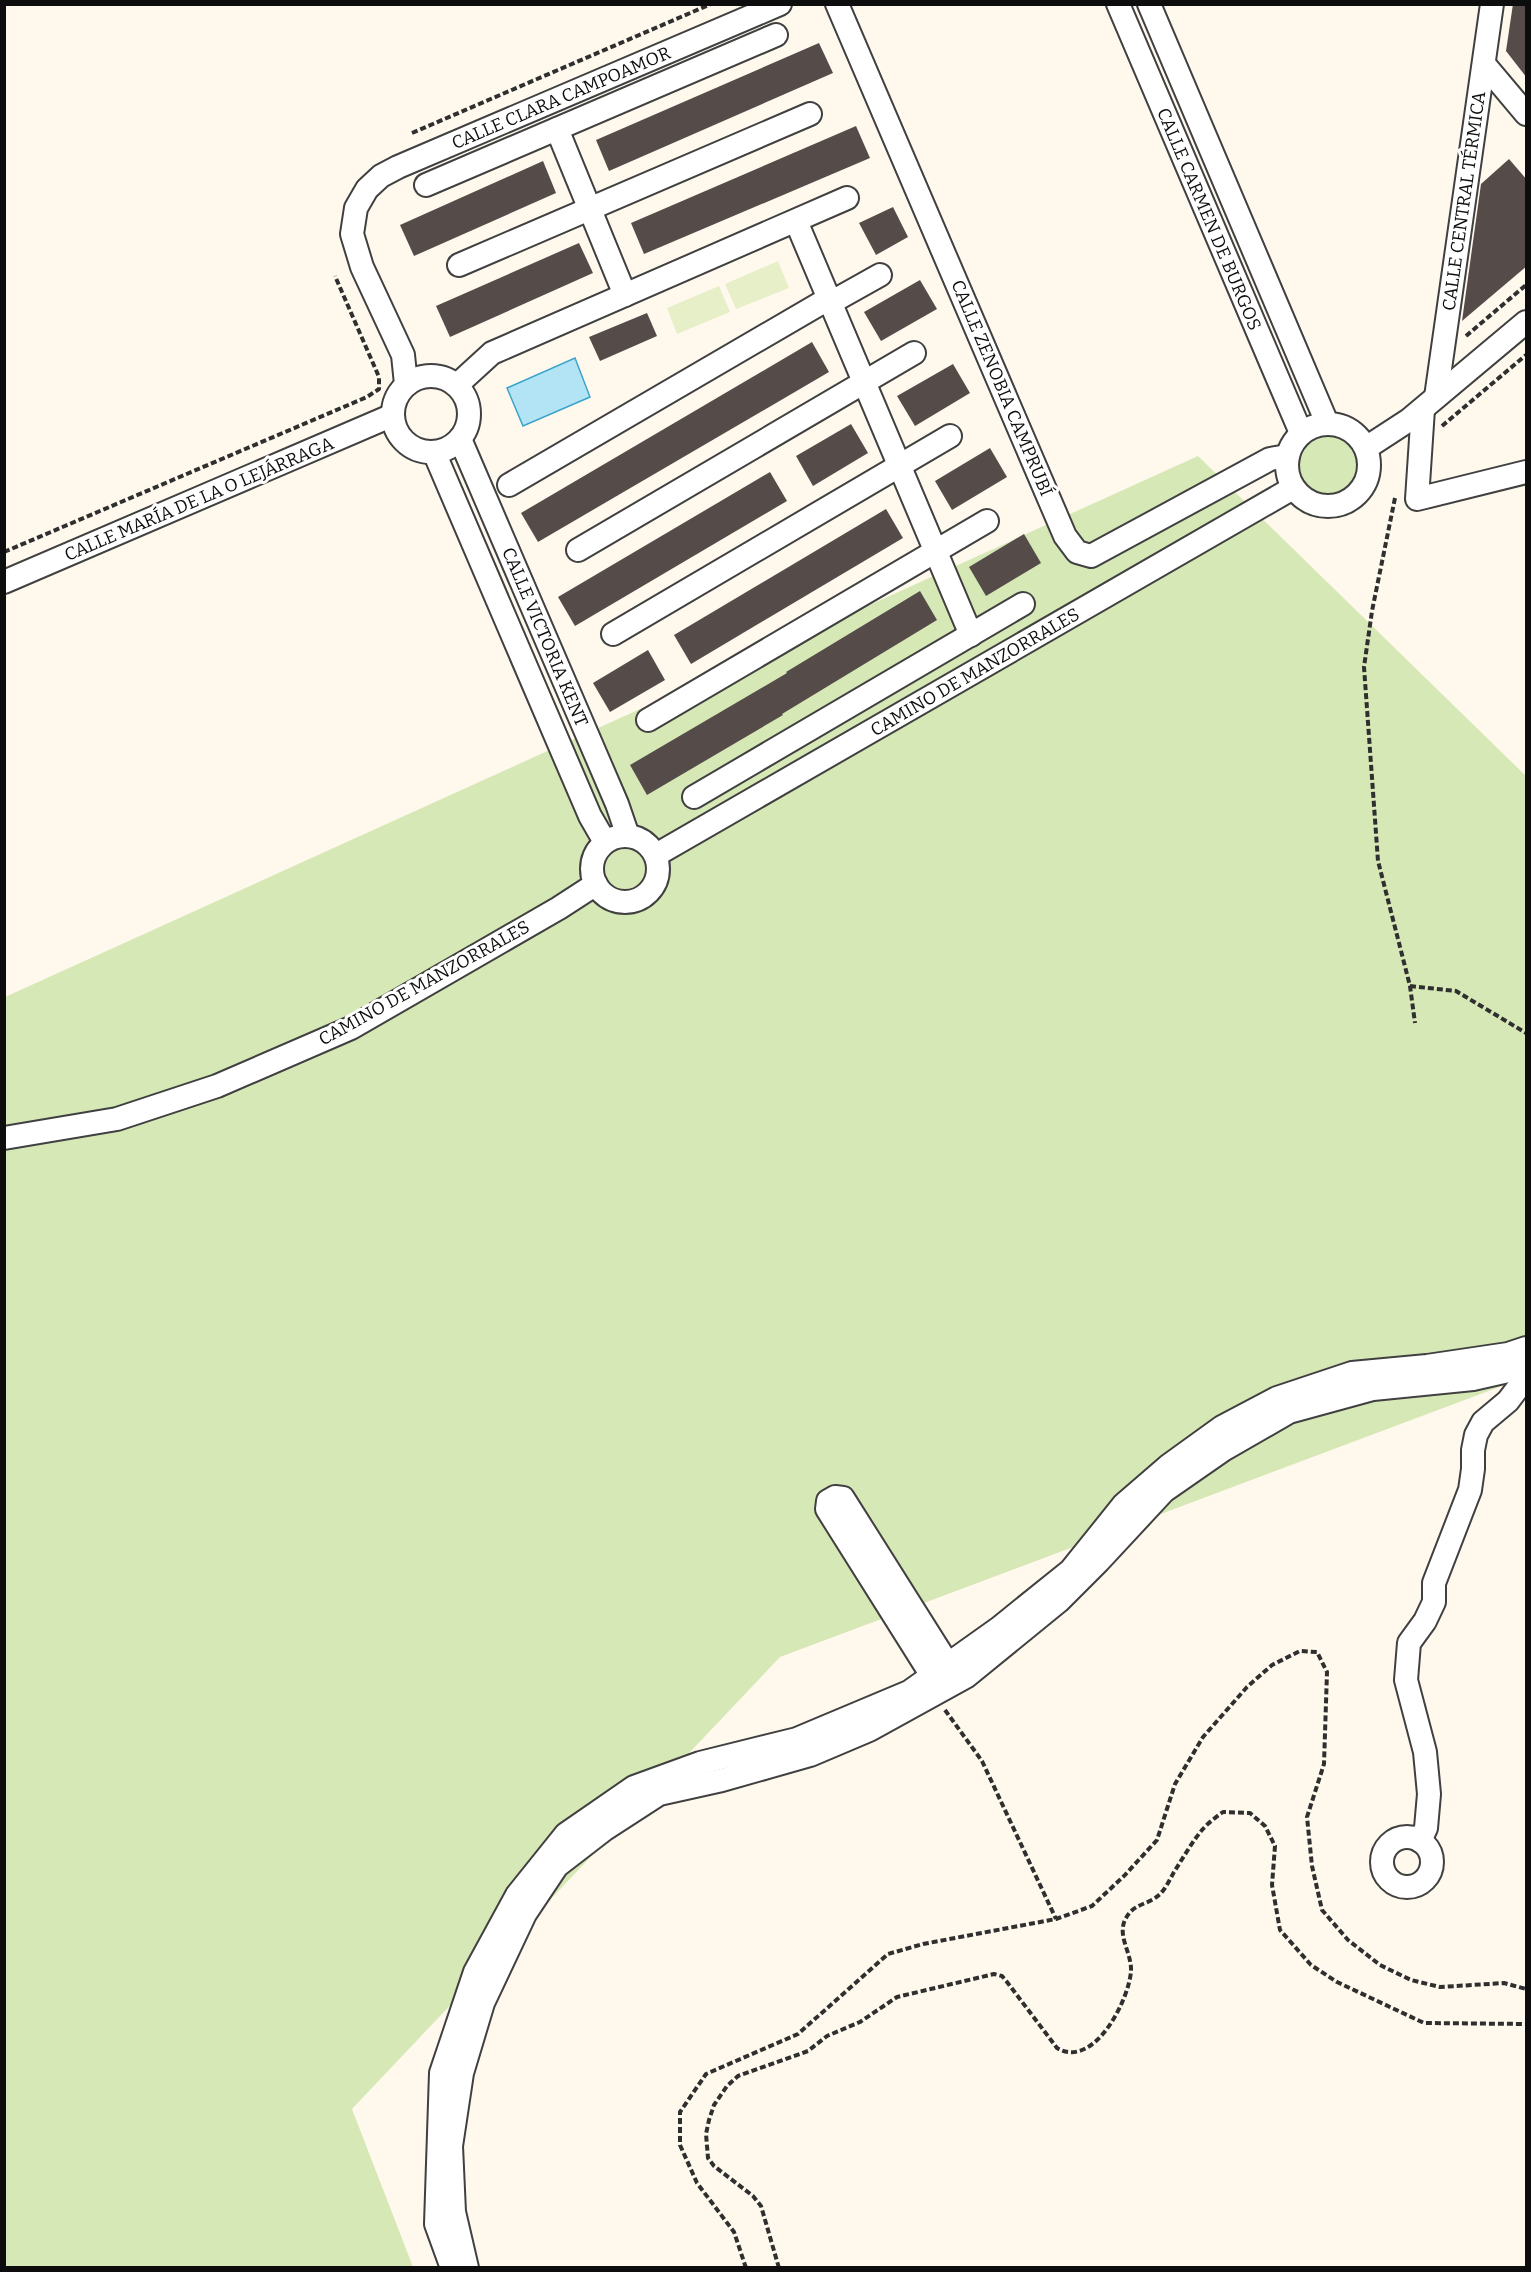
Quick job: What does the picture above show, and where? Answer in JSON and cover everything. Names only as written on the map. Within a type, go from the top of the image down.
[{"type":"street","name":"CALLE CLARA CAMPOAMOR","points":[[403,355],[362,267],[352,234],[356,208],[367,189],[381,176],[399,167],[780,4]]},
{"type":"street","name":"CALLE ZENOBIA CAMPRUBÍ","points":[[837,4],[1065,536],[1077,552],[1091,556],[1270,459],[1288,456]]},
{"type":"street","name":"CALLE CARMEN DE BURGOS","points":[[1118,4],[1301,433]]},
{"type":"street","name":"CALLE CARMEN DE BURGOS","points":[[1149,4],[1327,423]]},
{"type":"street","name":"CALLE CENTRAL TÉRMICA","points":[[1492,4],[1442,356],[1421,444],[1418,499],[1527,472]]},
{"type":"street","points":[[426,186],[776,35]]},
{"type":"street","points":[[1484,64],[1527,114]]},
{"type":"street","points":[[459,265],[810,114]]},
{"type":"street","points":[[557,129],[625,295]]},
{"type":"street","points":[[457,385],[492,353],[847,198]]},
{"type":"street","points":[[796,221],[971,635]]},
{"type":"street","points":[[509,485],[829,301],[880,275]]},
{"type":"street","points":[[1366,448],[1409,420],[1527,321]]},
{"type":"street","points":[[578,550],[914,353]]},
{"type":"street","points":[[403,355],[428,375]]},
{"type":"street","points":[[403,355],[406,384]]},
{"type":"street","points":[[428,375],[439,376],[457,385],[465,394],[470,418],[460,439],[453,446],[434,452],[422,451],[411,446],[396,428],[393,416],[394,404],[399,393],[406,384],[428,375]]},
{"type":"street","name":"CALLE MARÍA DE LA O LEJÁRRAGA","points":[[4,582],[393,416]]},
{"type":"street","points":[[1327,423],[1339,425],[1350,430],[1366,448],[1370,461],[1369,475],[1363,488],[1354,498],[1328,507],[1303,498],[1293,488],[1289,478],[1288,456],[1293,443],[1301,433],[1313,426],[1327,423]]},
{"type":"street","points":[[613,634],[950,436]]},
{"type":"street","name":"CALLE VICTORIA KENT","points":[[460,439],[617,804],[628,836]]},
{"type":"street","name":"CALLE VICTORIA KENT","points":[[434,452],[590,816],[605,842]]},
{"type":"street","name":"CAMINO DE MANZORRALES","points":[[656,855],[1293,488]]},
{"type":"street","points":[[648,720],[987,522]]},
{"type":"street","points":[[694,797],[1023,604]]},
{"type":"street","points":[[620,836],[628,836],[645,842],[656,855],[659,866],[658,878],[653,888],[645,896],[634,901],[623,902],[612,900],[602,893],[592,873],[597,851],[605,842],[620,836]]},
{"type":"street","name":"CAMINO DE MANZORRALES","points":[[4,1138],[117,1119],[217,1086],[351,1028],[559,908],[596,884]]},
{"type":"street","points":[[455,2265],[451,2146],[462,2073],[483,2003],[525,1914],[557,1866],[605,1829],[659,1794],[722,1780],[810,1755],[869,1730],[943,1681],[967,1676],[1059,1601],[1164,1491],[1223,1450],[1289,1412],[1373,1389],[1473,1379],[1523,1359],[1524,1380],[1508,1401],[1483,1422],[1476,1436],[1470,1490],[1434,1583],[1434,1602],[1425,1621],[1409,1643],[1406,1680],[1425,1752],[1429,1794],[1426,1828],[1420,1841]]},
{"type":"street","points":[[835,1497],[843,1498],[943,1681],[827,1509],[828,1501],[835,1497]]},
{"type":"path","points":[[412,133],[711,4]]},
{"type":"path","points":[[4,552],[367,397],[379,388],[379,376],[335,276]]},
{"type":"path","points":[[1442,356],[1527,285]]},
{"type":"path","points":[[1421,444],[1527,355]]},
{"type":"path","points":[[1396,490],[1372,611],[1364,667],[1378,861],[1410,986],[1415,1023]]},
{"type":"path","points":[[1410,986],[1456,991],[1527,1033]]},
{"type":"path","points":[[746,2268],[734,2232],[697,2183],[680,2145],[680,2112],[706,2074],[798,2034],[888,1954],[923,1944],[1056,1919],[1092,1906],[1157,1840],[1175,1784],[1203,1737],[1247,1687],[1272,1665],[1300,1651],[1317,1652],[1327,1672],[1324,1764],[1307,1817],[1312,1866],[1322,1910],[1348,1940],[1380,1965],[1411,1980],[1440,1987],[1504,1983],[1527,1989]]},
{"type":"path","points":[[943,1681],[1056,1919]]},
{"type":"path","points":[[779,2268],[761,2206],[753,2196],[714,2166],[708,2158],[706,2134],[709,2120],[714,2105],[727,2086],[738,2076],[808,2051],[827,2036],[860,2022],[897,1997],[994,1974],[1002,1976],[1057,2048],[1076,2054],[1084,2050],[1098,2041],[1107,2031],[1128,1989],[1131,1971],[1130,1957],[1122,1931],[1125,1919],[1134,1907],[1159,1895],[1203,1828],[1223,1812],[1250,1813],[1264,1826],[1275,1846],[1272,1885],[1281,1930],[1311,1965],[1337,1982],[1424,2023],[1527,2024]]},
{"type":"green space","points":[[778,261],[789,288],[736,309],[725,284]]},
{"type":"green space","points":[[719,286],[730,312],[677,334],[667,308]]},
{"type":"green space","points":[[1328,434],[1340,436],[1350,443],[1357,453],[1359,465],[1357,477],[1350,487],[1340,494],[1328,496],[1316,494],[1306,487],[1299,477],[1297,465],[1299,453],[1306,443],[1316,436]]},
{"type":"green space","points":[[1198,456],[1526,776],[1526,1377],[780,1657],[352,2109],[413,2267],[5,2267],[5,997]]},
{"type":"water","points":[[575,358],[590,397],[523,426],[507,388]]},
{"type":"building","points":[[1513,4],[1527,4],[1527,78],[1506,51]]},
{"type":"building","points":[[819,43],[833,73],[609,171],[596,140]]},
{"type":"building","points":[[856,126],[870,158],[644,254],[631,223]]},
{"type":"building","points":[[1509,159],[1527,180],[1527,266],[1462,321],[1481,184]]},
{"type":"building","points":[[543,161],[556,193],[414,256],[400,225]]},
{"type":"building","points":[[893,207],[908,237],[876,255],[859,223]]},
{"type":"building","points":[[579,243],[593,273],[450,337],[436,306]]},
{"type":"building","points":[[920,280],[937,309],[881,341],[864,312]]},
{"type":"building","points":[[647,313],[657,336],[600,361],[589,337]]},
{"type":"building","points":[[812,342],[829,372],[538,542],[521,513]]},
{"type":"building","points":[[953,364],[970,393],[915,426],[897,396]]},
{"type":"building","points":[[851,424],[868,453],[813,486],[796,456]]},
{"type":"building","points":[[990,448],[1007,477],[952,510],[935,481]]},
{"type":"building","points":[[770,472],[787,501],[575,626],[558,597]]},
{"type":"building","points":[[886,509],[903,538],[691,664],[674,635]]},
{"type":"building","points":[[1024,534],[1041,563],[986,596],[969,567]]},
{"type":"building","points":[[920,591],[937,620],[647,795],[630,765],[787,673]]},
{"type":"building","points":[[648,650],[665,680],[610,712],[593,683]]}]
